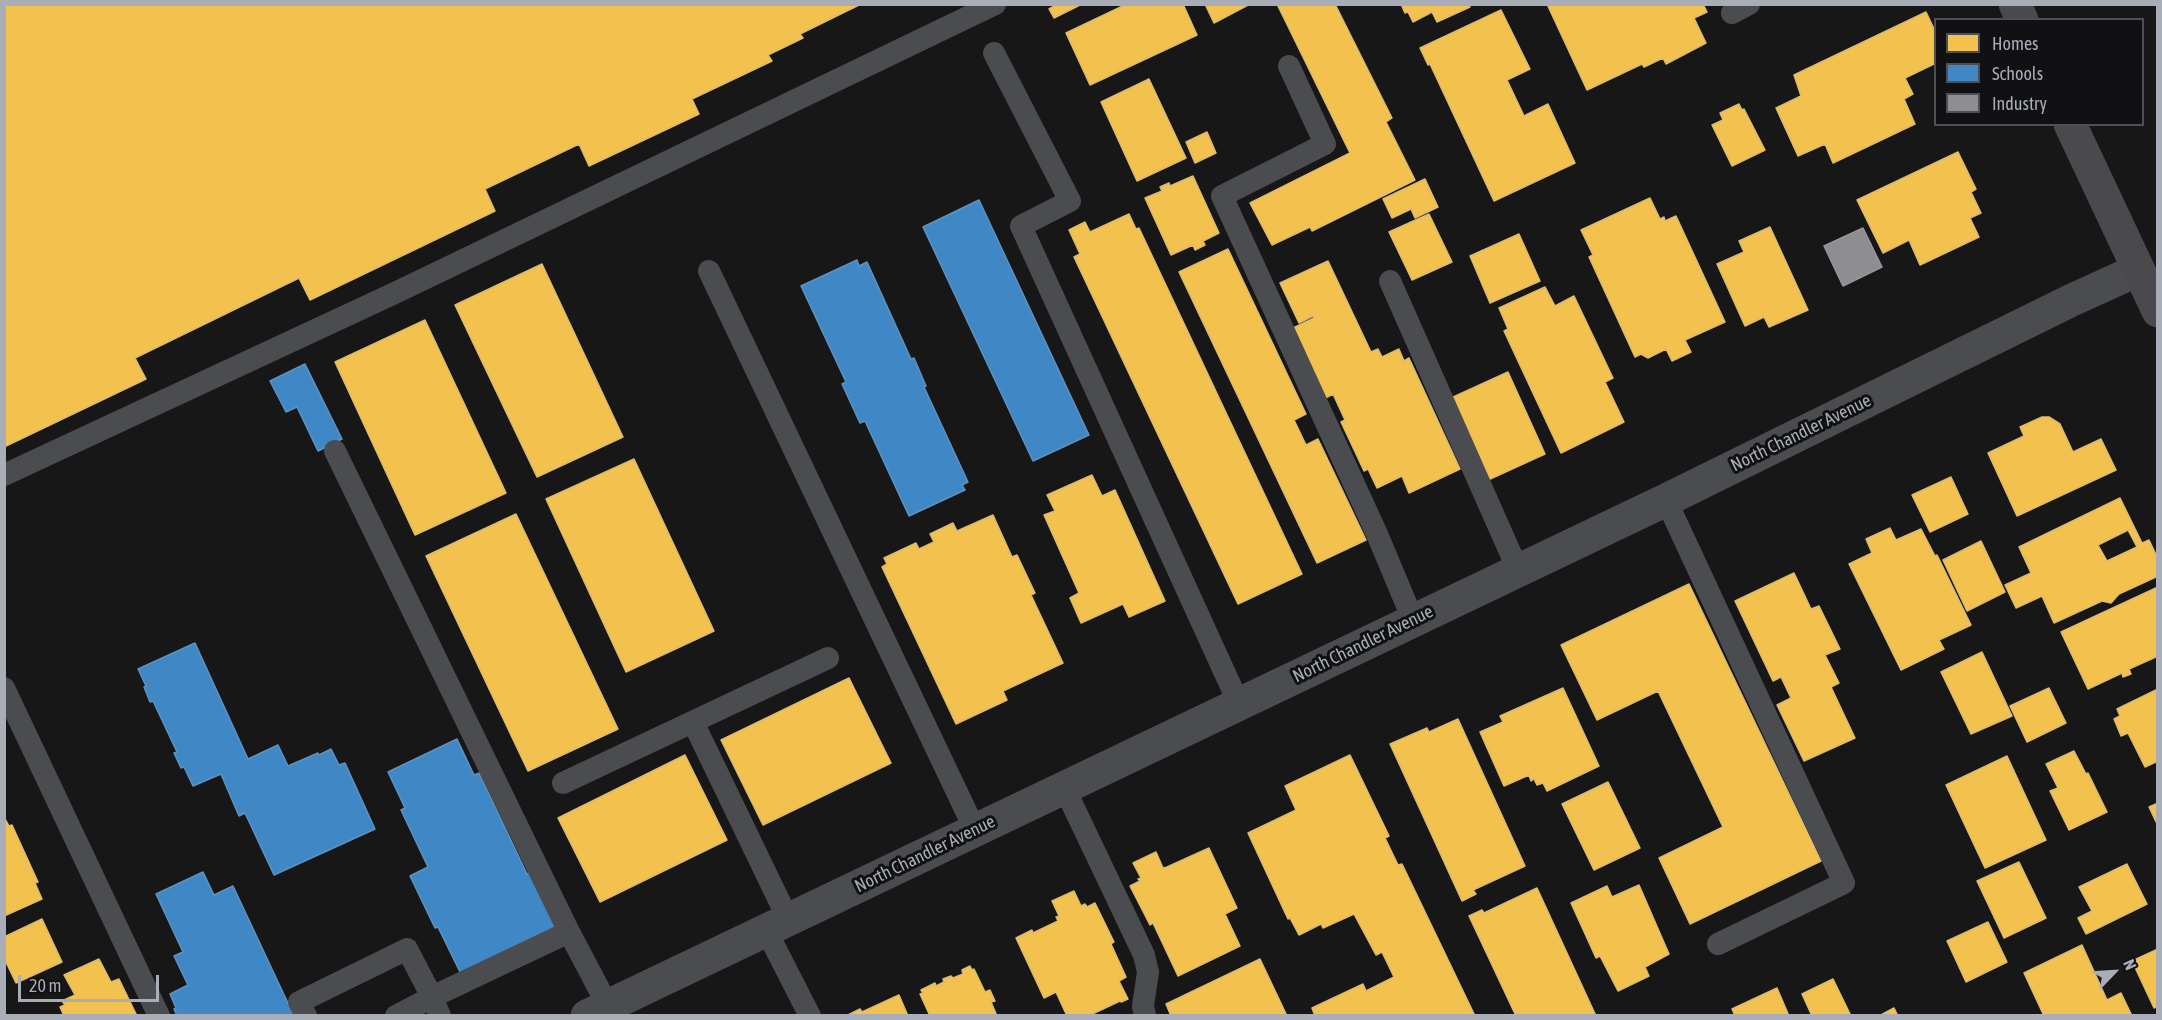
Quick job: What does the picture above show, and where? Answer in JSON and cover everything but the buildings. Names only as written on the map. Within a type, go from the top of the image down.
[{"type":"street","points":[[2015,4],[2021,18]]},
{"type":"street","points":[[2071,126],[2157,311]]},
{"type":"street","name":"North Chandler Avenue","points":[[597,1011],[1666,500],[2072,300],[2138,270]]},
{"type":"lane","points":[[4,475],[408,286],[995,4]]},
{"type":"lane","points":[[994,53],[1070,201],[1021,226],[1239,704]]},
{"type":"lane","points":[[1289,66],[1325,144],[1222,196],[1372,524],[1413,620]]},
{"type":"lane","points":[[709,271],[975,830]]},
{"type":"lane","points":[[1390,281],[1518,570]]},
{"type":"lane","points":[[335,451],[569,932],[597,1011]]},
{"type":"lane","points":[[1666,500],[1844,883],[1718,944]]},
{"type":"lane","points":[[563,783],[828,658]]},
{"type":"lane","points":[[4,688],[159,1016]]},
{"type":"lane","points":[[693,722],[777,925],[810,1016]]},
{"type":"lane","points":[[1064,787],[1144,955],[1148,972],[1143,1006],[1145,1016]]},
{"type":"lane","points":[[396,1016],[436,1006],[569,932]]},
{"type":"lane","points":[[306,1016],[299,1002],[407,949],[436,1006]]}]
